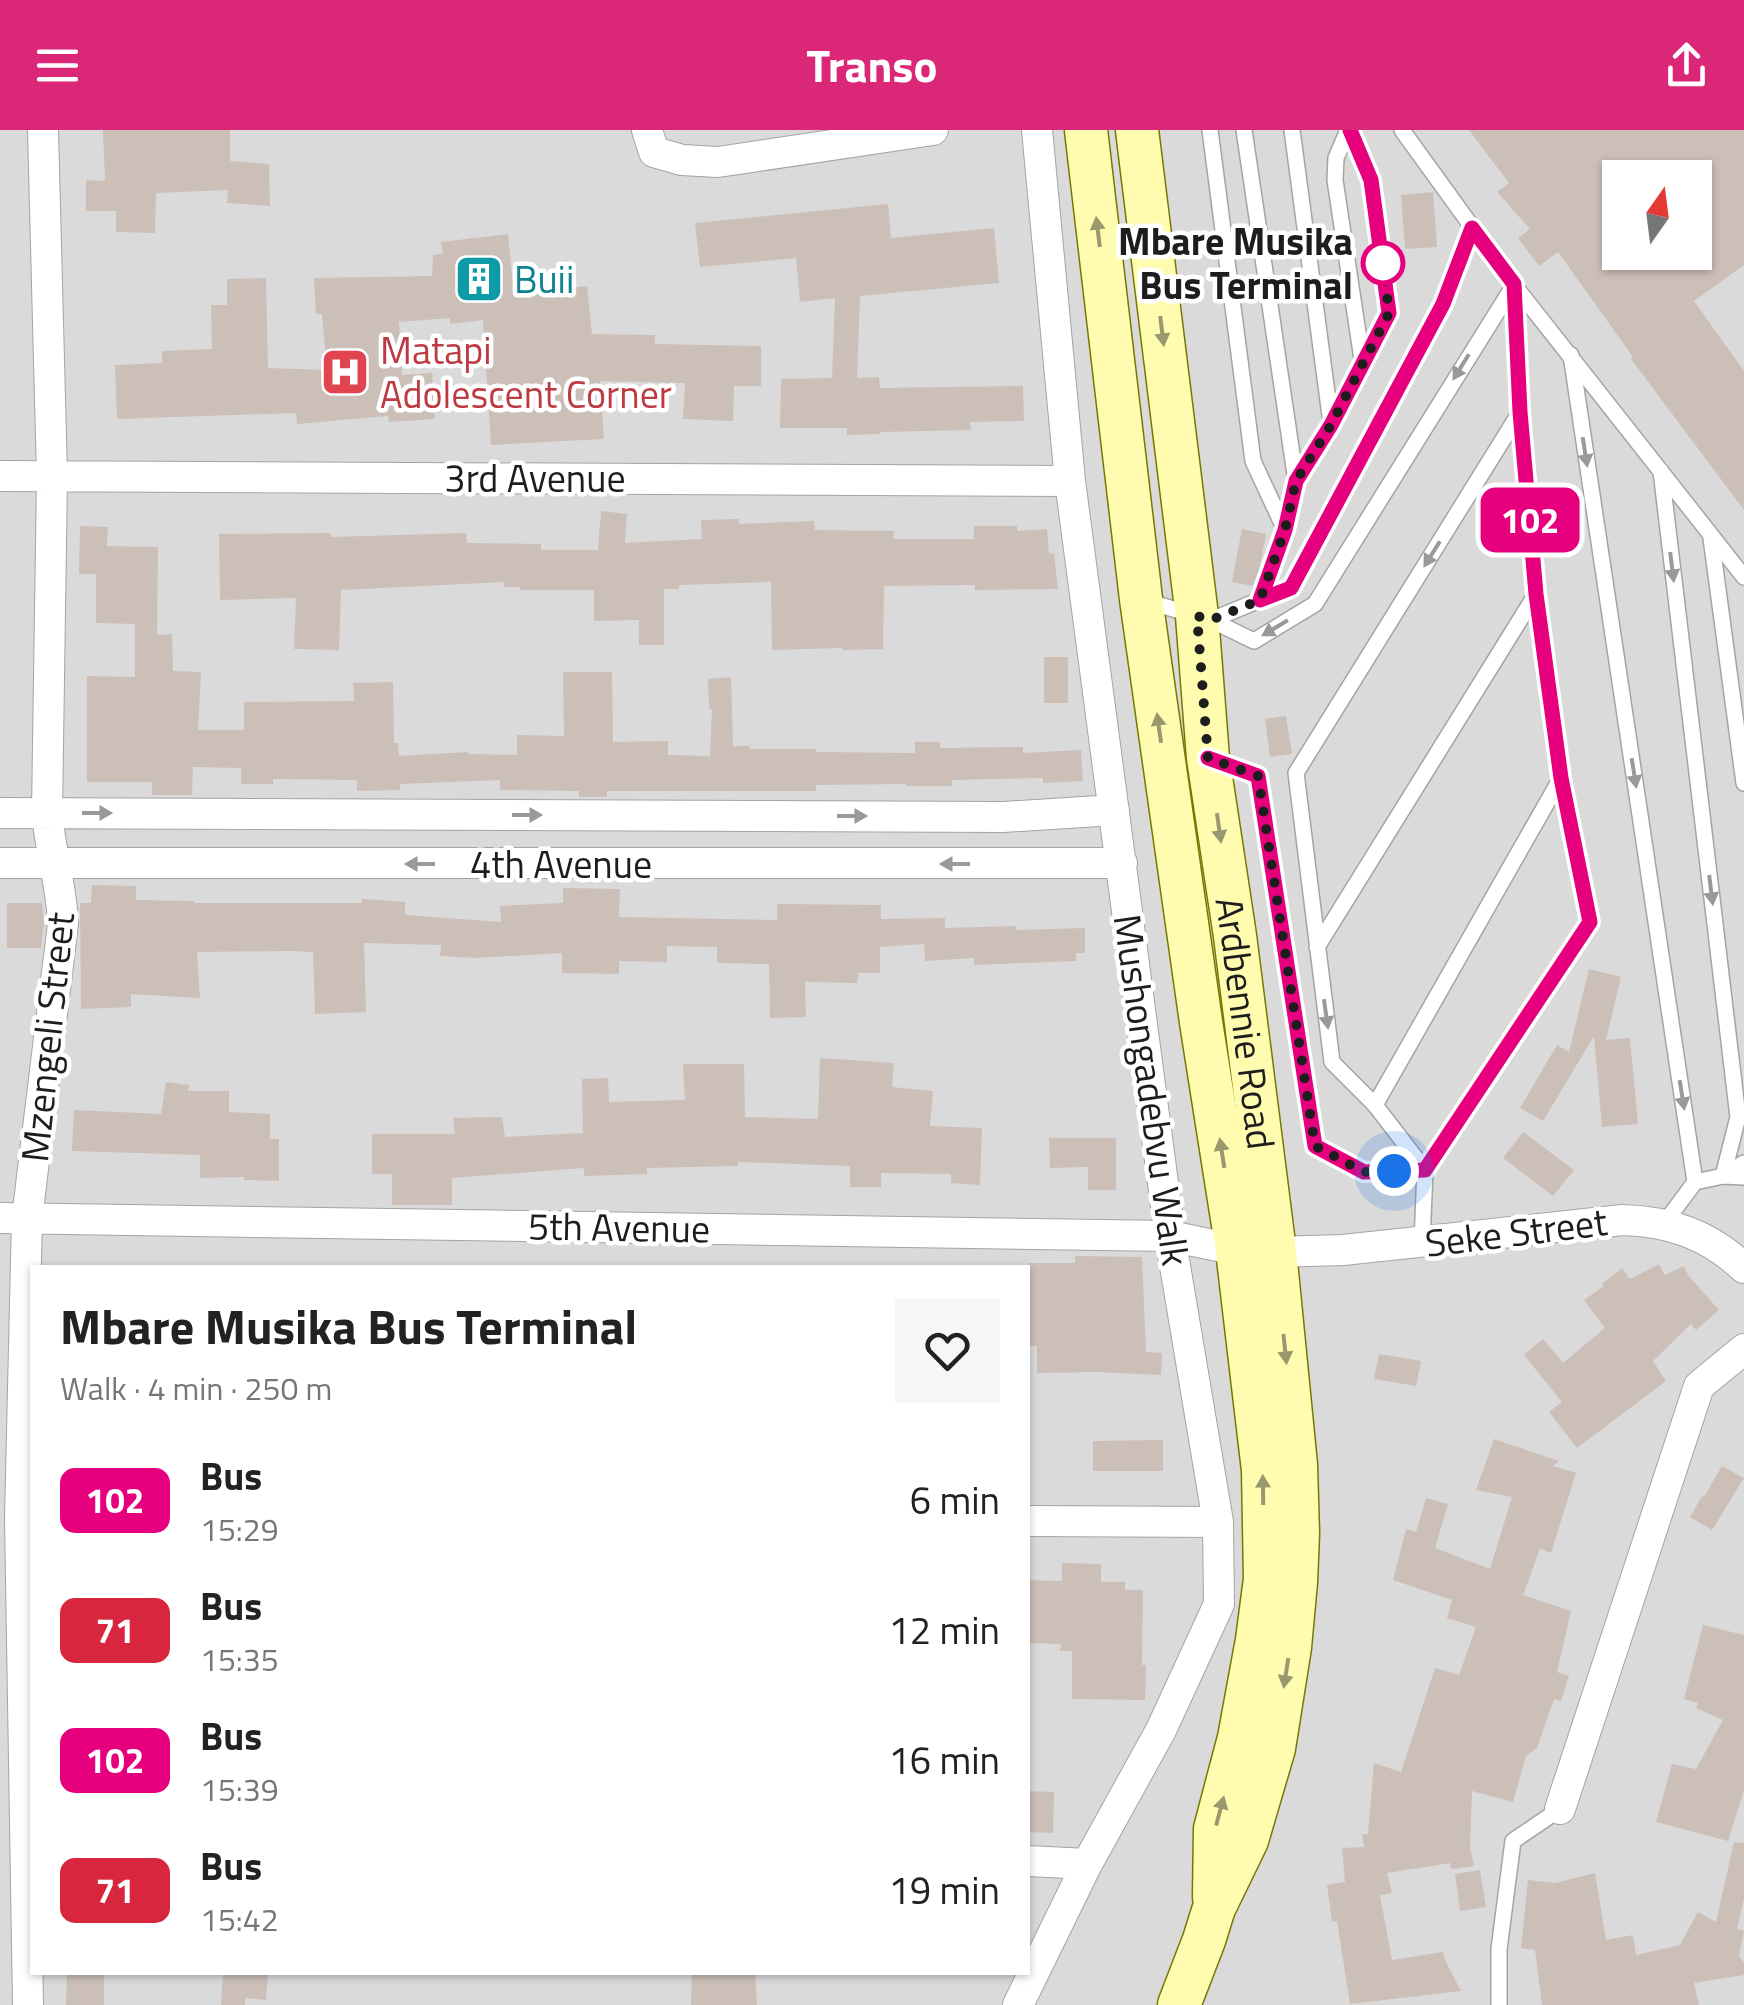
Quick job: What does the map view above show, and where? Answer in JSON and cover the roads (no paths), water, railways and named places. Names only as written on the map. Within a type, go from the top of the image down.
[{"type":"main road","name":"Ardbennie Road","points":[[1086,130],[1141,599],[1202,1022],[1256,1251],[1296,1465],[1298,1533],[1292,1630],[1274,1748],[1247,1840],[1214,1908],[1179,2005]]},
{"type":"main road","name":"Ardbennie Road","points":[[1137,130],[1204,618],[1208,758],[1235,936],[1256,1251]]},
{"type":"street","name":"Mzengeli Street","points":[[28,2005],[19,1814],[14,1218],[62,940],[62,897],[47,813],[52,476],[43,130]]},
{"type":"street","points":[[648,130],[654,152],[682,160],[718,162],[933,130]]},
{"type":"street","name":"Mushongadebvu Walk","points":[[1018,2005],[1087,1864],[1160,1730],[1219,1604],[1218,1522],[1170,1236],[1070,481],[1037,130]]},
{"type":"street","name":"3rd Avenue","points":[[0,476],[1070,481]]},
{"type":"street","name":"4th Avenue","points":[[0,813],[1004,817],[1114,810]]},
{"type":"street","points":[[1004,817],[1004,864]]},
{"type":"street","name":"4th Avenue","points":[[0,863],[1122,864]]},
{"type":"street","name":"5th Avenue","points":[[14,1218],[1170,1236],[1256,1251]]},
{"type":"street","name":"Seke Street","points":[[1256,1251],[1344,1250],[1644,1220],[1706,1238],[1744,1268]]},
{"type":"street","points":[[1560,1809],[1699,1386],[1744,1349]]},
{"type":"street","points":[[1030,1522],[1218,1522]]},
{"type":"street","points":[[1030,1861],[1087,1864]]},
{"type":"lane","points":[[1210,130],[1253,461],[1285,530]]},
{"type":"lane","points":[[1244,130],[1296,481]]},
{"type":"lane","points":[[1292,130],[1331,425]]},
{"type":"lane","points":[[1260,600],[1285,530],[1296,481],[1331,425],[1389,313],[1371,180],[1349,130]]},
{"type":"lane","points":[[1349,130],[1336,158],[1335,180],[1363,366]]},
{"type":"lane","points":[[1402,130],[1514,284],[1744,577]]},
{"type":"lane","points":[[1204,618],[1291,588],[1443,304],[1472,228]]},
{"type":"lane","points":[[1141,599],[1204,618],[1254,640],[1315,604],[1514,284]]},
{"type":"lane","points":[[1422,1243],[1425,1170],[1590,922],[1561,778],[1536,594],[1520,412],[1514,284]]},
{"type":"lane","points":[[1571,355],[1696,1182]]},
{"type":"lane","points":[[1425,1170],[1375,1105],[1332,1062],[1296,772],[1520,412]]},
{"type":"lane","points":[[1660,471],[1738,1117],[1723,1176]]},
{"type":"lane","points":[[1710,534],[1744,783]]},
{"type":"lane","points":[[1317,947],[1536,594]]},
{"type":"lane","points":[[1208,758],[1258,776],[1315,1146],[1364,1172],[1425,1170]]},
{"type":"lane","points":[[1375,1105],[1561,778]]},
{"type":"lane","points":[[1723,1176],[1744,1162]]},
{"type":"lane","points":[[1663,1225],[1696,1182],[1723,1176],[1744,1177]]},
{"type":"lane","points":[[1499,2005],[1499,1950],[1513,1840],[1560,1809]]},
{"type":"place","name":"Mbare Musika Bus Terminal","points":[[1383,263]]},
{"type":"place","name":"Buii","points":[[479,279]]},
{"type":"place","name":"Matapi Adolescent Corner","points":[[345,372]]}]
